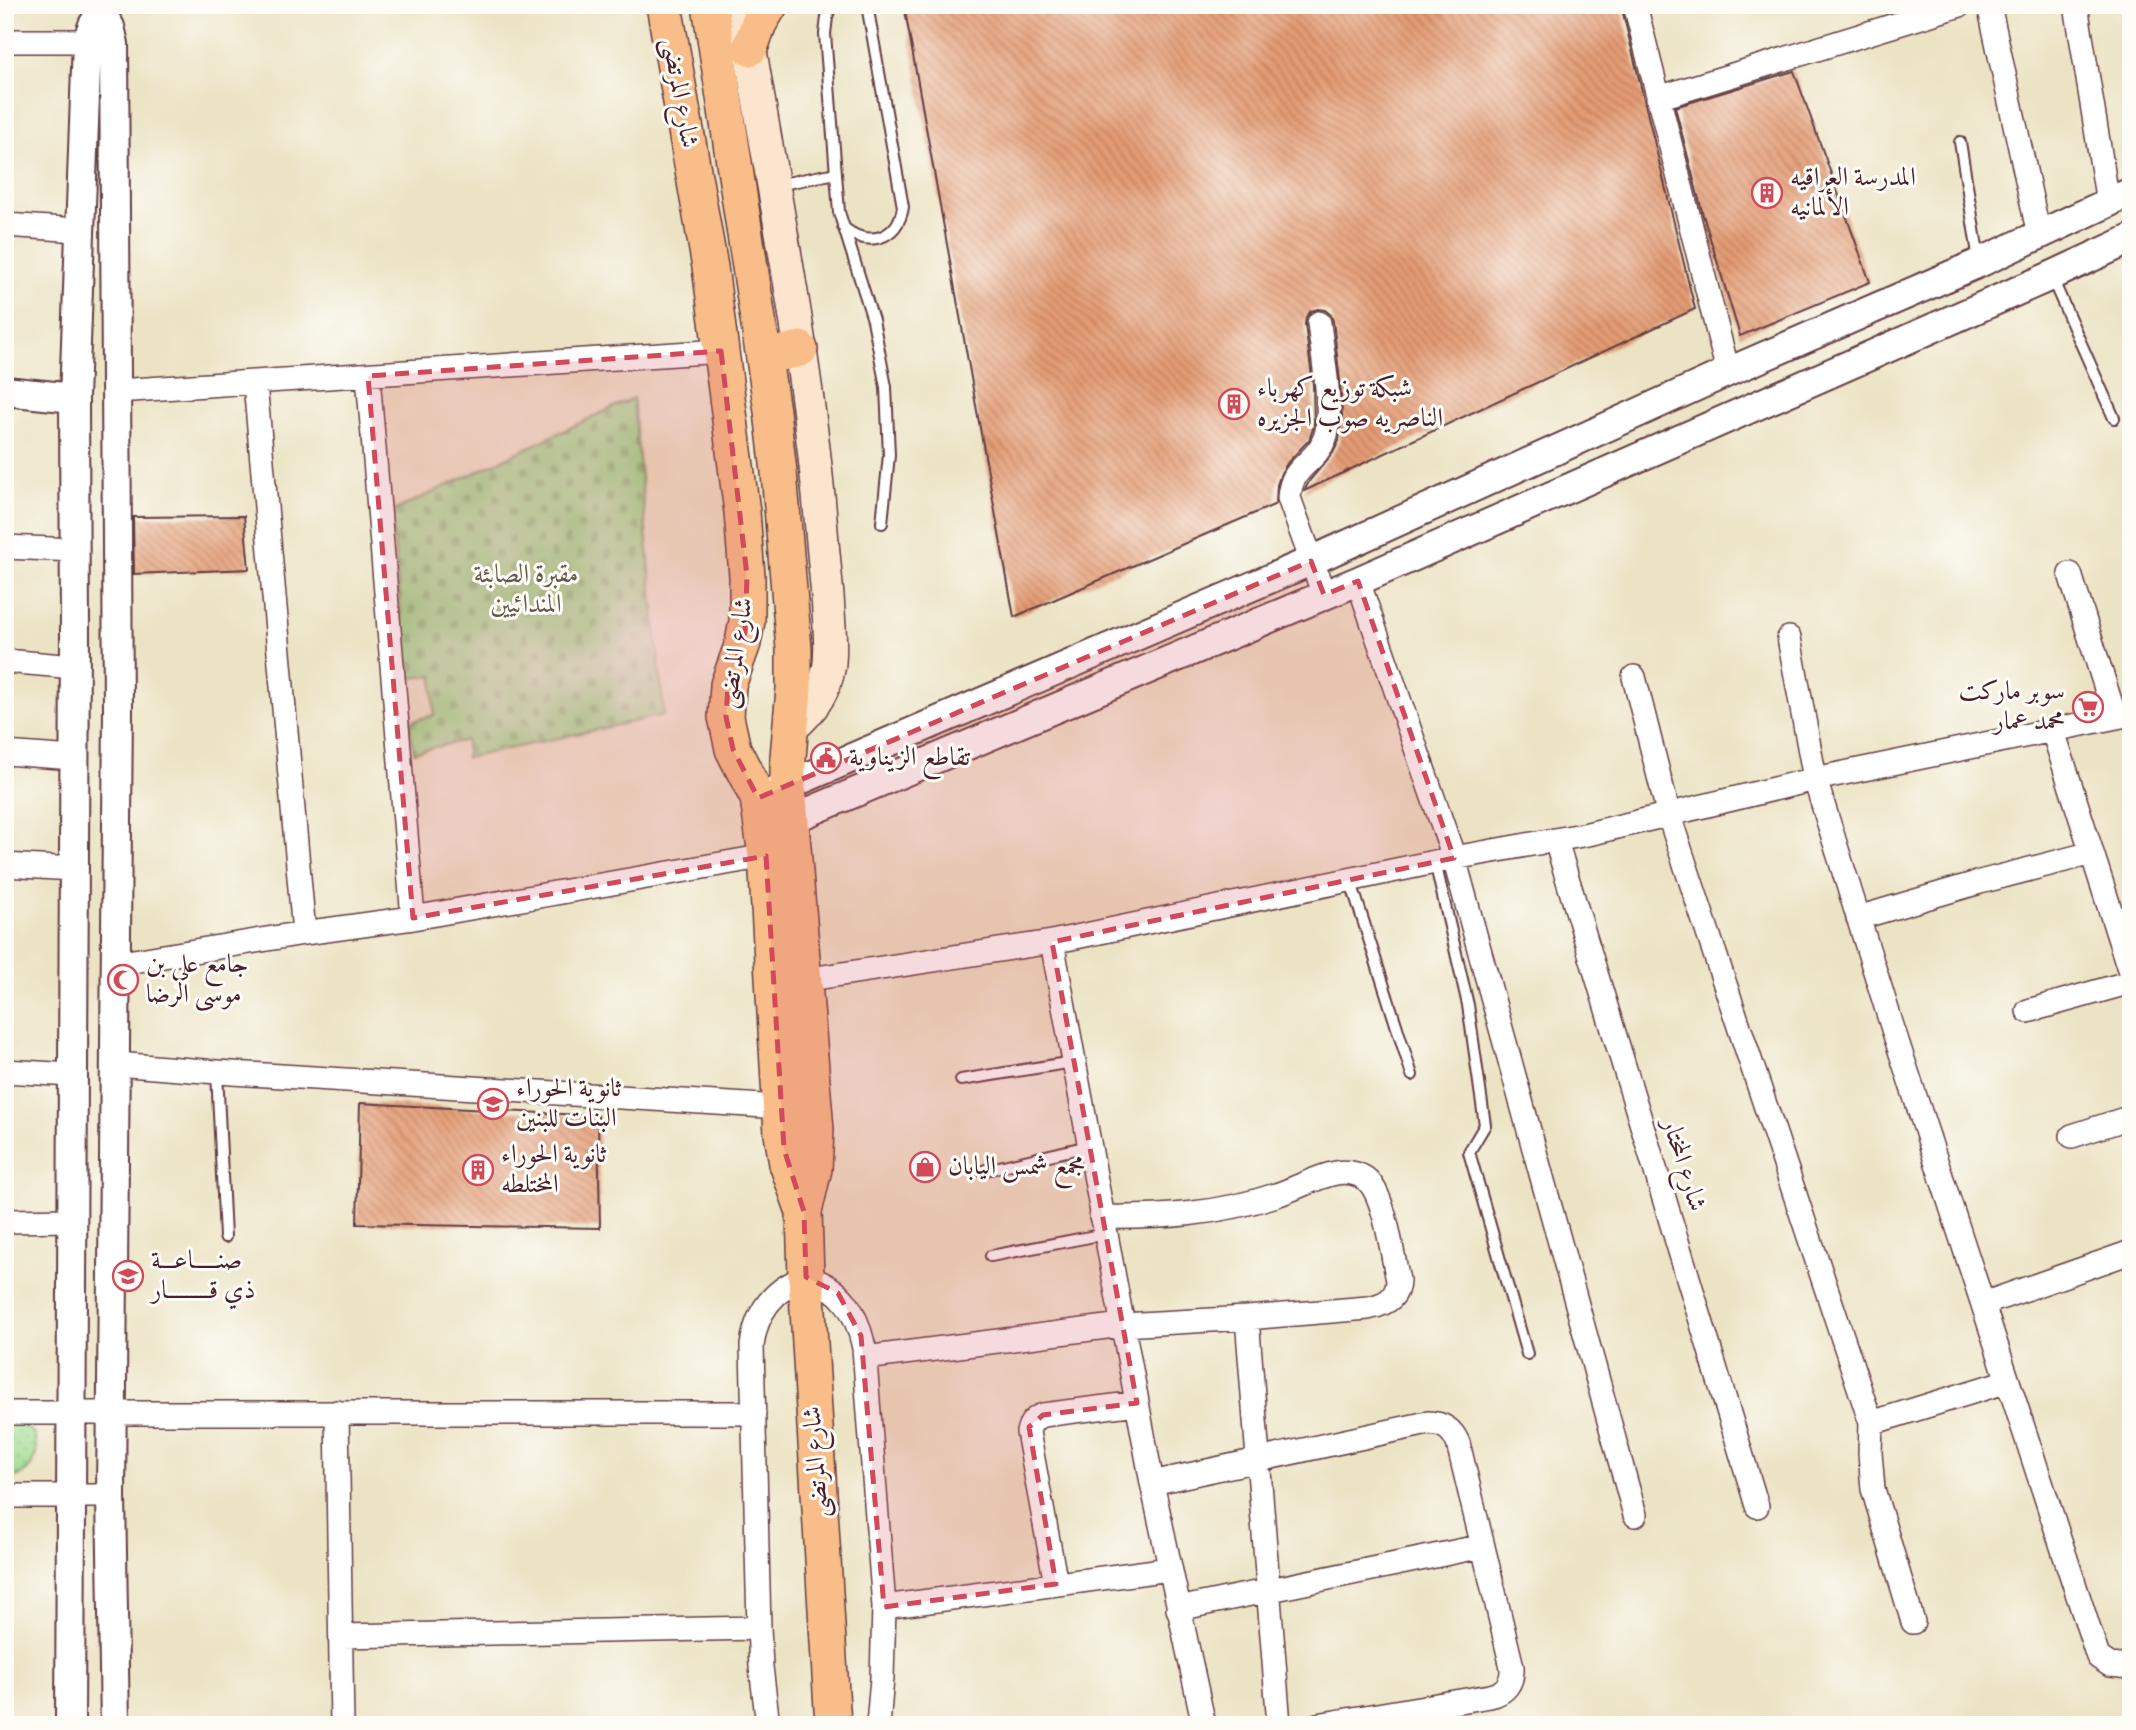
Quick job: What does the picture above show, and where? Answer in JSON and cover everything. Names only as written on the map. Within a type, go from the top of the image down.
[{"type":"main road","name":"شارع المرتضى","points":[[664,5],[699,203],[742,512],[747,576],[745,632],[728,685],[726,717],[733,749],[773,818],[803,980],[816,1150],[804,1212],[806,1277],[833,1718]]},
{"type":"main road","name":"شارع المرتضى","points":[[710,5],[764,357],[779,472],[794,649],[794,689],[788,757],[773,818],[780,1107],[786,1157],[804,1212]]},
{"type":"main road","points":[[743,5],[800,349],[818,486],[830,648],[829,666],[821,693],[805,716],[791,729]]},
{"type":"main road","points":[[750,48],[759,23],[770,5]]},
{"type":"main road","points":[[764,357],[800,349]]},
{"type":"street","points":[[1635,5],[1728,372]]},
{"type":"street","points":[[1658,98],[1960,5]]},
{"type":"street","points":[[1989,5],[2039,235]]},
{"type":"street","points":[[773,818],[1311,561],[1728,372],[1979,263],[2119,197],[2076,5]]},
{"type":"street","points":[[70,1725],[74,398],[87,41],[101,9]]},
{"type":"street","points":[[101,9],[110,27],[114,44],[113,208],[117,391],[116,1064],[111,1412],[115,1725]]},
{"type":"street","points":[[5,41],[87,41]]},
{"type":"street","points":[[5,226],[79,230]]},
{"type":"street","points":[[115,964],[414,918],[773,818],[1358,581],[2131,239]]},
{"type":"street","points":[[1319,323],[1328,429],[1321,447],[1296,474],[1289,498],[1324,595]]},
{"type":"street","points":[[117,391],[721,351]]},
{"type":"street","points":[[368,376],[414,918]]},
{"type":"street","points":[[255,383],[304,933]]},
{"type":"street","points":[[5,391],[74,398]]},
{"type":"street","points":[[5,547],[75,550]]},
{"type":"street","points":[[803,980],[1052,942],[1350,878],[1556,841],[1815,779],[2123,716],[2070,574]]},
{"type":"street","points":[[1358,581],[1444,860],[1635,1515]]},
{"type":"street","points":[[75,635],[118,636]]},
{"type":"street","points":[[1788,638],[1815,779],[2098,1657],[2110,1665],[2131,1667]]},
{"type":"street","points":[[5,661],[75,667]]},
{"type":"street","points":[[1634,677],[1669,816],[1871,1423],[1873,1489],[1913,1622]]},
{"type":"street","points":[[2053,731],[2131,975]]},
{"type":"street","points":[[5,753],[74,758]]},
{"type":"street","name":"شارع المختار","points":[[1556,841],[1757,1506]]},
{"type":"street","points":[[1858,918],[2092,853]]},
{"type":"street","points":[[5,864],[73,869]]},
{"type":"street","points":[[1052,942],[1152,1483],[1204,1725]]},
{"type":"street","points":[[2028,1011],[2131,982]]},
{"type":"street","points":[[116,1064],[780,1107]]},
{"type":"street","points":[[5,1071],[72,1075]]},
{"type":"street","points":[[2072,1136],[2131,1117]]},
{"type":"street","points":[[864,1358],[1122,1325],[1368,1308],[1391,1299],[1398,1287],[1378,1196],[1367,1180],[1348,1172],[1338,1172],[1276,1195],[1213,1211],[1103,1225]]},
{"type":"street","points":[[5,1221],[72,1220]]},
{"type":"street","points":[[1983,1304],[2131,1252]]},
{"type":"street","points":[[768,1725],[759,1628],[752,1346],[757,1320],[772,1297],[806,1277],[829,1286],[847,1303],[858,1324],[864,1358],[884,1607],[878,1725]]},
{"type":"street","points":[[1247,1318],[1279,1725]]},
{"type":"street","points":[[1871,1423],[2008,1381]]},
{"type":"street","points":[[1056,1584],[1029,1427],[1037,1417],[1043,1415],[1137,1403]]},
{"type":"street","points":[[338,1412],[342,1725]]},
{"type":"street","points":[[5,1413],[754,1413]]},
{"type":"street","points":[[1152,1483],[1428,1423],[1443,1425],[1450,1430],[1458,1443],[1512,1667],[1511,1679],[1504,1690],[1490,1696],[1317,1725]]},
{"type":"street","points":[[5,1496],[111,1496]]},
{"type":"street","points":[[1178,1609],[1483,1546]]},
{"type":"street","points":[[884,1607],[1170,1569]]},
{"type":"street","points":[[341,1636],[759,1628]]},
{"type":"lane","points":[[831,5],[825,25],[825,43],[839,212],[873,320],[886,387],[889,455],[882,523]]},
{"type":"lane","points":[[843,227],[855,236],[874,238],[894,228],[899,222],[903,207],[867,5]]},
{"type":"lane","points":[[1960,142],[1979,263]]},
{"type":"lane","points":[[773,186],[836,173]]},
{"type":"lane","points":[[2051,276],[2114,418]]},
{"type":"lane","points":[[1444,860],[1485,1125],[1469,1152],[1527,1354]]},
{"type":"lane","points":[[1350,878],[1412,1075]]},
{"type":"lane","points":[[961,1080],[1073,1062]]},
{"type":"lane","points":[[217,1072],[225,1237]]},
{"type":"lane","points":[[982,1171],[1088,1146]]},
{"type":"lane","points":[[991,1256],[1103,1225]]},
{"type":"highlighted area","points":[[721,351],[747,576],[745,632],[728,685],[726,717],[733,749],[758,798],[1311,561],[1324,595],[1358,581],[1454,858],[1052,942],[1137,1403],[1043,1415],[1029,1427],[1056,1584],[884,1607],[861,1336],[838,1293],[806,1277],[804,1212],[784,1149],[766,856],[413,918],[368,376]]},
{"type":"green space","name":"مقبرة الصابئة المندائيين","points":[[633,398],[664,715],[466,758],[466,740],[414,752],[409,722],[434,715],[433,676],[407,678],[391,512]]},
{"type":"green space","points":[[5,1420],[21,1424],[34,1434],[36,1451],[27,1470],[5,1480]]},
{"type":"building","name":"شبكة توزيع كهرباء الناصريه صوب الجزيره","points":[[904,5],[1621,5],[1695,309],[1304,491],[1339,441],[1342,415],[1333,321],[1325,310],[1311,311],[1306,317],[1305,325],[1313,384],[1314,426],[1309,440],[1281,473],[1276,504],[1014,617]]},
{"type":"building","name":"المدرسة العراقيه الألمانيه","points":[[1794,71],[1870,282],[1740,336],[1703,215],[1675,107]]},
{"type":"building","points":[[244,516],[249,569],[134,574],[133,517]]},
{"type":"building","name":"ثانوية الحوراء المختلطه","points":[[360,1103],[598,1116],[600,1228],[357,1224]]},
{"type":"place","name":"المدرسة العراقيه الألمانيه","points":[[1767,193]]},
{"type":"place","name":"شبكة توزيع كهرباء الناصريه صوب الجزيره","points":[[1234,404]]},
{"type":"place","name":"سوبر ماركت محمد عمار","points":[[2088,707]]},
{"type":"place","name":"تقاطع الزيناوية","points":[[826,758]]},
{"type":"place","name":"جامع علي بن موسى الرضا","points":[[123,980]]},
{"type":"place","name":"ثانوية الحوراء البنات للبنين","points":[[493,1104]]},
{"type":"place","name":"مجمع شمس اليابان","points":[[925,1167]]},
{"type":"place","name":"ثانوية الحوراء المختلطه","points":[[478,1170]]},
{"type":"place","name":"صنـــــاعـــة ذي قـــــــــار","points":[[128,1276]]}]
